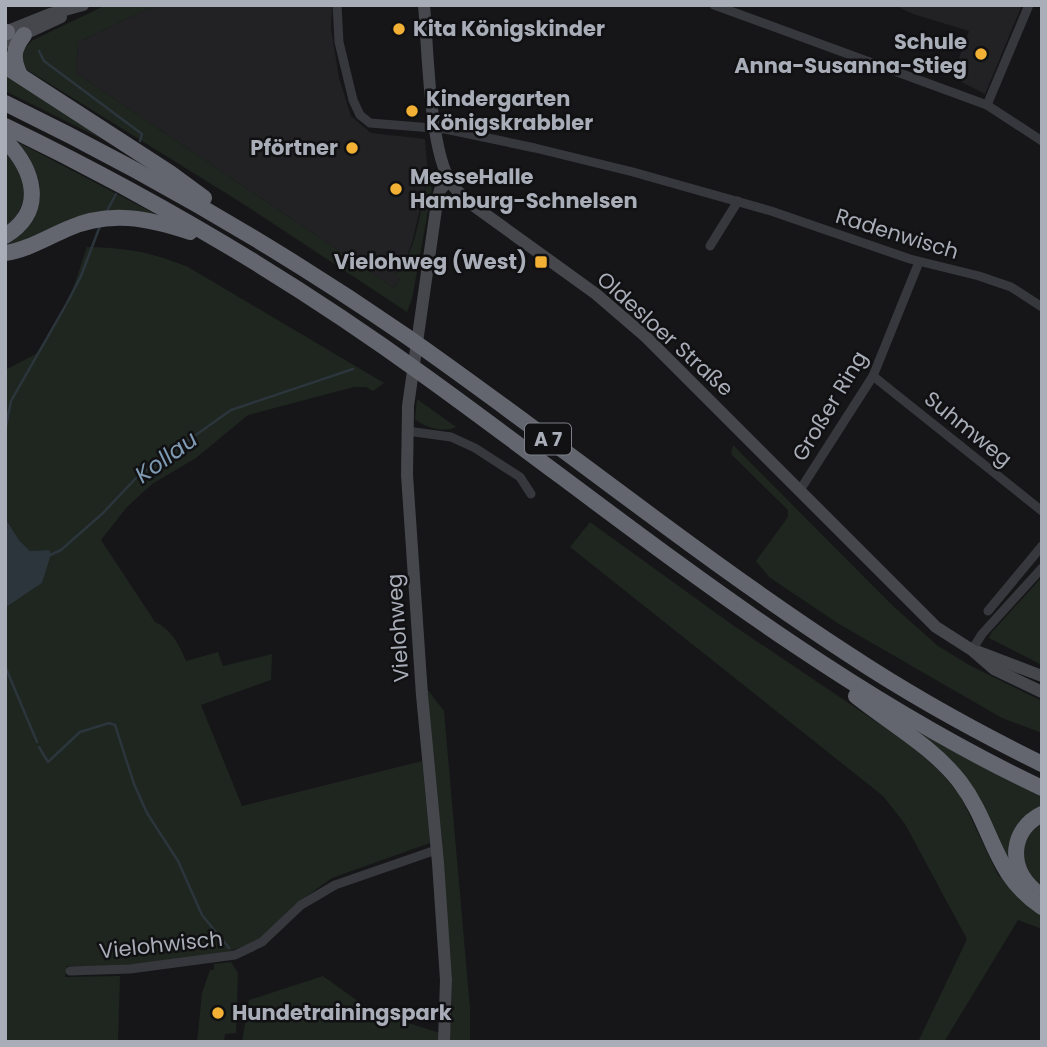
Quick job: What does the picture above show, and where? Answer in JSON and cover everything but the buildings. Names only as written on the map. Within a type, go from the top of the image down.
[{"type":"highway","points":[[20,75],[14,54],[24,35]]},
{"type":"highway","points":[[5,66],[170,173],[215,205],[241,229]]},
{"type":"highway","name":"A 7","points":[[5,103],[122,162],[241,229],[328,284],[408,338],[749,587],[900,687],[1042,764]]},
{"type":"highway","name":"A 7","points":[[5,126],[125,187],[223,243],[334,313],[412,366],[737,605],[833,670],[900,712],[1042,788]]},
{"type":"highway","points":[[5,140],[27,168],[32,192],[26,216],[5,236]]},
{"type":"highway","points":[[5,253],[24,248],[80,223],[116,217],[155,220],[223,243]]},
{"type":"highway","name":"A 7","points":[[626,498],[737,605]]},
{"type":"highway","name":"A 7","points":[[615,517],[749,587]]},
{"type":"highway","points":[[833,670],[857,696],[923,745],[959,780],[978,810],[1009,877],[1022,892],[1042,907]]},
{"type":"highway","points":[[1042,814],[1029,821],[1021,832],[1016,844],[1015,858],[1020,874],[1042,895]]},
{"type":"main road","points":[[424,5],[435,128],[452,184]]},
{"type":"main road","points":[[6,35],[50,14],[78,7]]},
{"type":"main road","points":[[6,35],[24,35],[78,7]]},
{"type":"main road","name":"Vielohweg","points":[[444,1042],[446,980],[422,695],[407,475],[407,431],[440,190],[452,184]]},
{"type":"main road","name":"Oldesloer Straße","points":[[452,184],[474,206],[617,311],[740,429],[936,627],[972,650],[994,669],[1042,692]]},
{"type":"main road","name":"Oldesloer Straße","points":[[972,650],[1042,676]]},
{"type":"street","name":"Radenwisch","points":[[337,5],[342,55],[353,100],[359,115],[374,124],[435,128],[545,150],[738,201],[919,262],[979,276],[1011,287],[1042,307]]},
{"type":"street","points":[[714,5],[987,105],[1042,141]]},
{"type":"street","points":[[987,105],[1029,5]]},
{"type":"street","points":[[710,246],[738,201]]},
{"type":"street","name":"Großer Ring","points":[[800,490],[873,376],[919,262]]},
{"type":"street","name":"Suhmweg","points":[[873,376],[1042,511]]},
{"type":"street","points":[[407,431],[451,437],[475,448],[520,477],[531,494]]},
{"type":"street","points":[[988,611],[1042,546]]},
{"type":"street","points":[[972,650],[982,634],[1042,568]]},
{"type":"street","name":"Vielohwisch","points":[[69,971],[130,969],[235,955],[262,942],[301,905],[335,885],[436,850]]},
{"type":"shaded area","points":[[106,5],[156,5],[78,42],[76,73],[394,288],[400,279],[395,275],[409,254],[417,229],[428,177],[432,189],[412,299],[407,312],[245,205],[26,69],[22,57],[25,48],[33,40]]},
{"type":"shaded area","points":[[156,5],[332,5],[331,28],[339,78],[351,116],[371,133],[425,139],[428,177],[412,242],[404,265],[395,274],[400,279],[394,288],[76,73],[78,42]]},
{"type":"shaded area","name":"Schule Anna-Susanna-Stieg","points":[[894,5],[1022,5],[985,94],[952,77],[969,31],[913,14]]},
{"type":"shaded area","points":[[5,73],[110,143],[5,91]]},
{"type":"shaded area","points":[[8,137],[163,218],[148,215],[5,249],[5,245],[23,231],[36,212],[40,189],[33,167]]},
{"type":"shaded area","points":[[5,145],[23,177],[24,198],[5,229]]},
{"type":"shaded area","points":[[87,247],[139,252],[188,267],[384,383],[373,391],[366,387],[354,387],[248,415],[196,458],[152,484],[127,507],[101,540],[155,622],[174,638],[186,661],[218,652],[223,666],[272,654],[271,680],[201,705],[242,806],[422,761],[430,843],[332,878],[293,906],[261,940],[230,951],[131,966],[67,966],[65,977],[120,976],[118,1042],[5,1042],[5,608],[42,583],[49,550],[30,551],[19,540],[5,518],[5,370],[36,354],[68,304]]},
{"type":"shaded area","points":[[417,399],[456,427],[440,429],[419,422],[415,419]]},
{"type":"shaded area","points":[[733,445],[894,607],[938,646],[971,666],[1042,701],[1042,733],[1002,718],[839,624],[769,577],[756,561],[788,517],[788,510],[731,454]]},
{"type":"shaded area","points":[[5,518],[19,540],[30,551],[49,550],[51,554],[42,583],[5,608]]},
{"type":"shaded area","points":[[590,522],[734,626],[908,743],[939,770],[960,795],[998,875],[1023,900],[1042,914],[1042,929],[1018,920],[944,1042],[918,1042],[967,939],[905,824],[883,796],[570,547]]},
{"type":"shaded area","points":[[1042,577],[1042,665],[989,638]]},
{"type":"shaded area","points":[[427,689],[444,711],[470,1008],[470,1042],[449,1042],[452,979]]},
{"type":"shaded area","points":[[915,730],[1042,797],[1042,808],[1012,863],[1001,853]]},
{"type":"shaded area","points":[[1042,817],[1042,891],[1031,881],[1019,854],[1033,823]]},
{"type":"shaded area","name":"Hundetrainingspark","points":[[231,962],[238,973],[236,1033],[225,1034],[224,1042],[197,1042],[202,993],[210,970],[214,970],[214,964]]},
{"type":"shaded area","points":[[323,976],[373,1012],[440,1033],[438,1042],[242,1042],[249,1000]]},
{"type":"waterway","points":[[39,51],[44,61],[142,134],[140,141]]},
{"type":"waterway","points":[[106,213],[116,194]]},
{"type":"waterway","points":[[5,431],[11,401],[81,276],[100,226]]},
{"type":"waterway","name":"Kollau","points":[[48,556],[61,550],[103,513],[138,476],[231,410],[353,369]]},
{"type":"waterway","points":[[5,666],[37,742]]},
{"type":"waterway","points":[[39,747],[48,762],[80,732],[109,723],[115,725],[134,784],[147,813],[178,861],[202,915],[229,948]]},
{"type":"place","name":"Kita Königskinder","points":[[399,29]]},
{"type":"place","name":"Schule Anna-Susanna-Stieg","points":[[981,54]]},
{"type":"place","name":"Kindergarten Königskrabbler","points":[[412,111]]},
{"type":"place","name":"Pförtner","points":[[352,148]]},
{"type":"place","name":"MesseHalle Hamburg-Schnelsen","points":[[396,189]]},
{"type":"place","name":"Vielohweg (West)","points":[[541,262]]},
{"type":"place","name":"Hundetrainingspark","points":[[218,1013]]}]
